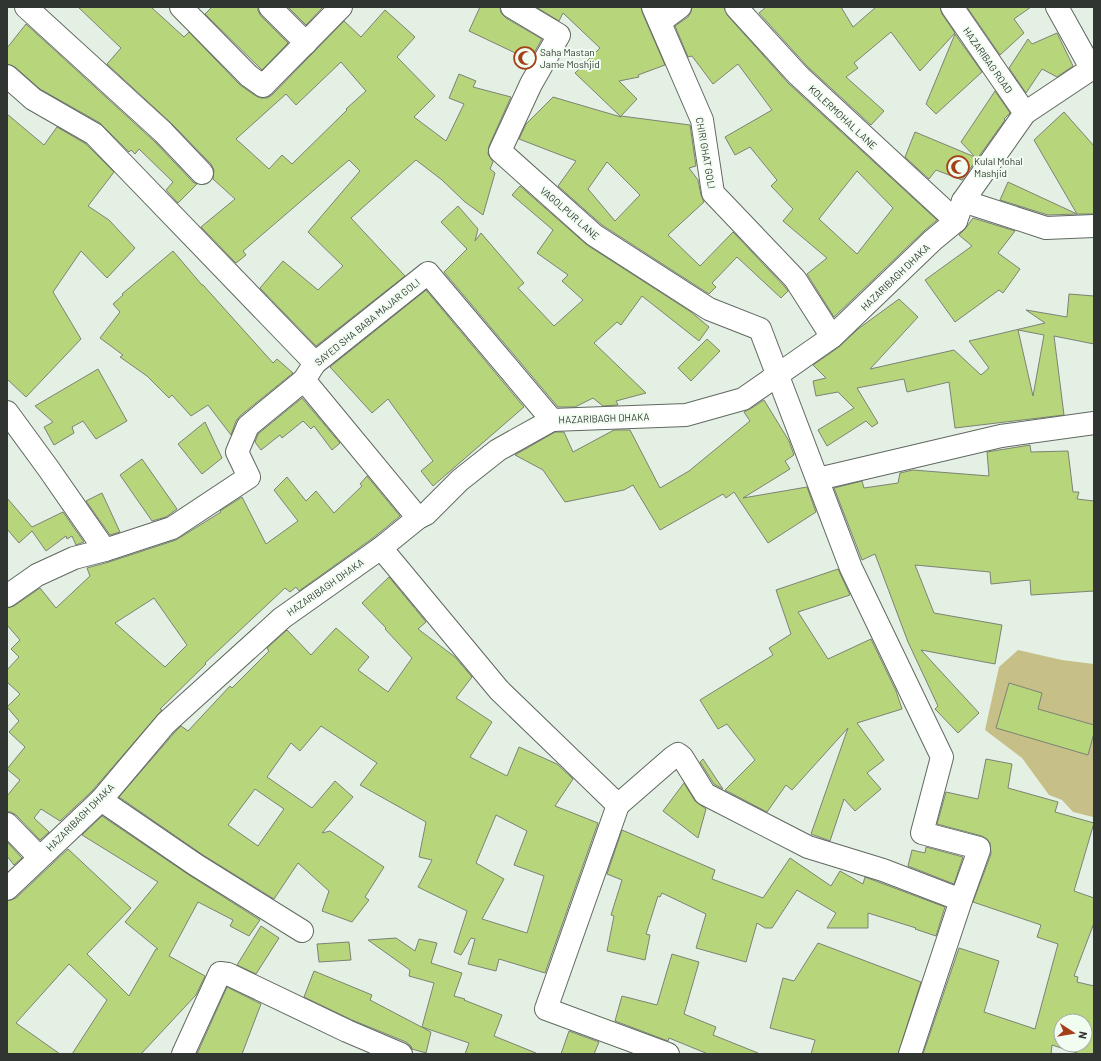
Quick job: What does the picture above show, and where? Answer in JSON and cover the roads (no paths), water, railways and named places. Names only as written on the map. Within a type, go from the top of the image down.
[{"type":"street","points":[[26,7],[163,132],[202,172]]},
{"type":"street","points":[[181,7],[249,76],[263,86],[341,7]]},
{"type":"street","points":[[270,7],[306,43]]},
{"type":"street","name":"VAGOLPUR LANE","points":[[512,7],[559,35],[531,84],[500,151],[594,235],[709,309],[760,329],[778,374]]},
{"type":"street","points":[[657,14],[680,7]]},
{"type":"street","name":"KOLERMOHAL LANE","points":[[736,7],[798,75],[959,211]]},
{"type":"street","name":"HAZARIBAG ROAD","points":[[952,7],[1025,113]]},
{"type":"street","points":[[1057,7],[1093,68]]},
{"type":"street","name":"CHIRI GHAT GOLI","points":[[657,14],[702,120],[713,193],[794,279],[832,336]]},
{"type":"street","name":"HAZARIBAGH DHAKA","points":[[7,888],[100,800],[166,723],[282,618],[381,548],[418,518],[426,514],[460,480],[498,450],[552,420],[686,414],[743,399],[832,336],[933,240],[959,211],[1025,113],[1093,68]]},
{"type":"street","points":[[7,76],[33,99],[94,134],[310,371],[418,518]]},
{"type":"street","points":[[959,211],[1046,228],[1094,226]]},
{"type":"street","name":"SAYED SHA BABA MAJAR GOLI","points":[[7,596],[37,575],[74,558],[172,528],[249,477],[237,452],[248,426],[310,371],[428,273],[552,420]]},
{"type":"street","points":[[778,374],[851,568],[942,757],[922,833],[979,848],[910,1054]]},
{"type":"street","points":[[7,412],[48,468],[104,550]]},
{"type":"street","points":[[818,479],[1002,436],[1094,423]]},
{"type":"street","points":[[381,548],[499,690],[618,805]]},
{"type":"street","points":[[668,1054],[546,1009],[618,805],[678,754],[682,757],[705,794],[808,847],[883,870],[961,900]]},
{"type":"street","points":[[100,800],[196,865],[302,931]]},
{"type":"street","points":[[7,824],[39,857]]},
{"type":"street","points":[[183,1054],[220,973],[228,974],[400,1054]]},
{"type":"place","name":"Saha Mastan Jame Moshjid","points":[[525,58]]},
{"type":"place","name":"Kulal Mohal Mashjid","points":[[958,167]]}]
